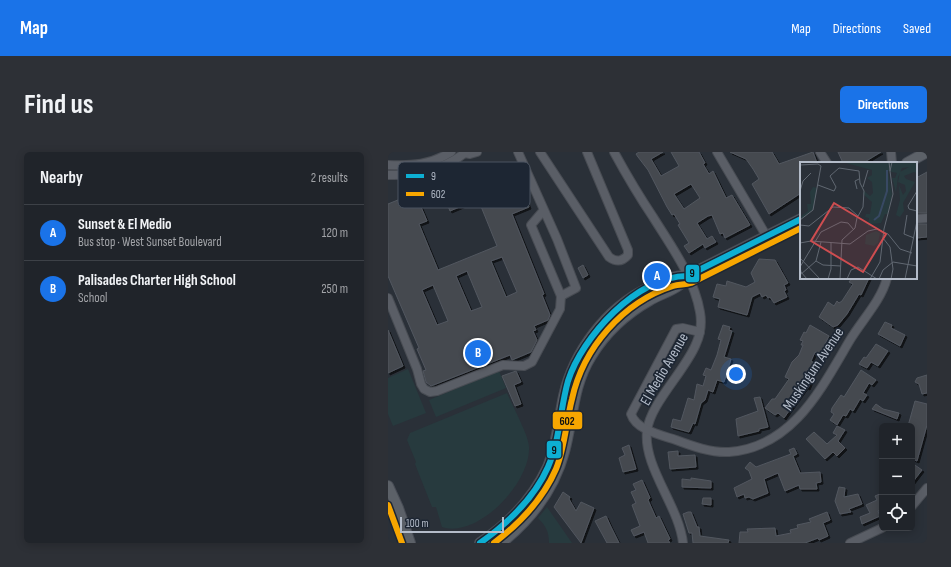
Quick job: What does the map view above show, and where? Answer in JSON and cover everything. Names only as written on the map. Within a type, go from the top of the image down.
[{"type":"main road","points":[[909,162],[926,152]]},
{"type":"main road","points":[[501,543],[526,522],[539,506],[556,475],[564,452],[574,396],[583,371],[591,356],[615,326],[650,300],[682,284],[687,276],[800,220]]},
{"type":"main road","points":[[480,543],[495,533],[519,511],[535,491],[548,467],[554,448],[570,374],[585,346],[601,325],[618,308],[640,293],[678,275],[687,276]]},
{"type":"main road","points":[[388,486],[391,498],[410,543]]},
{"type":"street","points":[[431,162],[436,161],[451,152]]},
{"type":"street","points":[[450,162],[466,152],[470,154],[477,152]]},
{"type":"street","points":[[518,152],[522,162]]},
{"type":"street","points":[[540,152],[609,257],[614,261],[619,261],[628,255],[628,250],[586,152]]},
{"type":"street","name":"El Medio Avenue","points":[[614,152],[676,254],[696,295],[700,313],[700,332],[689,358],[654,414],[648,431],[648,448],[679,525],[683,543]]},
{"type":"street","points":[[718,152],[767,237]]},
{"type":"street","points":[[820,152],[826,162]]},
{"type":"street","points":[[891,152],[892,162]]},
{"type":"street","points":[[388,165],[398,165]]},
{"type":"street","points":[[388,175],[398,175]]},
{"type":"street","points":[[530,180],[557,239],[576,288],[560,296]]},
{"type":"street","points":[[388,298],[418,369],[421,384],[424,389],[430,392],[437,391],[503,365],[524,366],[532,362],[560,309],[560,296],[531,224],[543,211]]},
{"type":"street","points":[[917,219],[927,218]]},
{"type":"street","name":"Muskingum Avenue","points":[[648,431],[698,448],[729,452],[753,447],[782,433],[807,409],[877,299],[887,279]]},
{"type":"street","points":[[648,431],[632,418],[631,414],[676,329],[683,328],[700,332]]},
{"type":"street","points":[[915,502],[927,488]]},
{"type":"street","points":[[850,543],[879,529]]},
{"type":"green space","points":[[408,369],[426,413],[393,426],[388,414],[388,378]]},
{"type":"green space","points":[[499,371],[506,388],[436,417],[429,400]]},
{"type":"green space","points":[[507,393],[523,428],[529,447],[527,461],[521,476],[512,491],[500,505],[486,516],[471,524],[456,528],[442,527],[436,507],[432,507],[415,464],[416,462],[407,440],[410,433]]},
{"type":"green space","points":[[547,507],[572,543],[549,543],[546,529],[538,518]]},
{"type":"building","points":[[639,152],[663,152],[651,159],[661,176],[679,166],[671,152],[699,152],[705,163],[703,164],[709,174],[713,171],[726,198],[732,195],[750,225],[725,238],[723,233],[720,234],[712,215],[708,216],[697,223],[707,239],[712,236],[716,242],[705,248],[703,244],[689,253],[684,246],[689,243],[678,225],[680,224],[674,214],[672,215],[648,170],[636,154]],"holes":[[[691,184],[700,198],[684,209],[674,194]]]},
{"type":"building","points":[[730,152],[772,152],[779,164],[813,152],[817,162],[800,162],[800,194],[769,214],[752,184],[759,179],[746,159]]},
{"type":"building","points":[[838,152],[881,152],[865,162],[843,162]]},
{"type":"building","points":[[927,172],[927,213],[917,213],[917,177]]},
{"type":"building","points":[[398,200],[398,208],[421,208],[427,221],[419,224],[438,270],[497,246],[482,208],[527,208],[512,214],[544,294],[542,295],[550,315],[548,320],[534,326],[536,330],[533,331],[537,340],[531,352],[512,360],[510,355],[431,386],[426,382],[423,371],[426,370],[417,349],[419,348],[388,276],[388,204]],"holes":[[[502,257],[517,292],[506,297],[491,261]],[[467,271],[482,307],[471,311],[456,276]],[[433,285],[448,321],[437,325],[422,290]]]},
{"type":"building","points":[[449,208],[457,208],[450,211]]},
{"type":"building","points":[[917,224],[927,224],[927,237],[917,238]]},
{"type":"building","points":[[759,259],[775,260],[788,283],[784,285],[786,290],[784,291],[787,297],[774,303],[770,297],[768,298],[766,295],[762,297],[760,293],[752,297],[747,315],[718,307],[720,299],[713,297],[717,284],[726,286],[727,281],[746,287],[755,282],[751,273]]},
{"type":"building","points":[[583,265],[588,275],[583,278],[578,268]]},
{"type":"building","points":[[851,279],[869,279],[861,295],[859,294],[847,314],[838,325],[833,327],[819,317],[828,302],[834,306],[837,301],[839,303],[842,301],[853,284],[849,282]]},
{"type":"building","points":[[885,322],[892,325],[891,328],[905,335],[900,346],[878,334]]},
{"type":"building","points":[[723,325],[730,327],[729,330],[732,331],[724,357],[731,359],[724,382],[717,380],[713,392],[708,390],[705,400],[701,403],[695,424],[693,423],[689,432],[671,427],[673,419],[681,421],[688,398],[694,400],[697,384],[703,386],[706,376],[703,375],[706,368],[711,370],[717,355],[721,340],[718,339]]},
{"type":"building","points":[[810,325],[829,336],[820,354],[815,352],[811,361],[814,363],[809,375],[811,376],[809,380],[811,381],[808,388],[806,387],[784,418],[778,413],[775,415],[765,408],[772,399],[775,399],[789,379],[785,377],[792,362],[799,355],[803,345],[801,345],[803,341],[800,340]]},
{"type":"building","points":[[388,330],[403,366],[388,373]]},
{"type":"building","points":[[876,344],[888,351],[878,366],[871,362],[867,368],[859,364],[864,357],[866,358]]},
{"type":"building","points":[[861,370],[876,380],[872,385],[869,383],[863,393],[867,395],[863,401],[860,399],[853,411],[850,409],[846,416],[843,415],[837,425],[830,420],[834,414],[831,412],[832,408],[841,395],[844,397]]},
{"type":"building","points":[[516,371],[521,382],[514,385],[521,404],[515,406],[502,376]]},
{"type":"building","points":[[927,375],[927,393],[922,394],[919,384],[915,382],[917,378]]},
{"type":"building","points":[[760,397],[768,427],[759,429],[759,431],[738,436],[736,419],[758,411],[754,398]]},
{"type":"building","points":[[915,401],[927,404],[927,425],[917,461],[915,460],[915,423],[909,423]]},
{"type":"building","points":[[876,404],[883,409],[899,413],[897,419],[872,409]]},
{"type":"building","points":[[837,426],[845,430],[838,441],[845,448],[837,456],[833,452],[825,459],[806,439],[814,432],[827,444],[837,435],[833,433]]},
{"type":"building","points":[[629,445],[636,469],[623,472],[619,458],[625,455],[622,448]]},
{"type":"building","points":[[794,448],[797,454],[793,456],[800,473],[820,472],[821,482],[816,483],[817,489],[800,489],[799,485],[785,491],[778,473],[764,479],[768,493],[753,499],[749,497],[745,498],[744,494],[737,497],[734,488],[752,479],[749,471],[745,468],[750,462],[756,467],[791,454],[789,450]]},
{"type":"building","points":[[678,451],[678,456],[695,455],[696,467],[670,469],[668,452]]},
{"type":"building","points":[[915,465],[922,470],[915,479]]},
{"type":"building","points":[[691,478],[711,481],[711,488],[682,487],[682,479],[691,480]]},
{"type":"building","points":[[642,480],[650,498],[648,500],[656,518],[659,516],[670,539],[668,540],[670,543],[648,543],[644,532],[634,536],[631,530],[640,526],[632,505],[636,503],[631,492],[636,490],[633,484]]},
{"type":"building","points":[[839,487],[845,488],[844,497],[858,494],[862,504],[849,509],[851,512],[840,514],[835,501]]},
{"type":"building","points":[[563,492],[570,497],[569,499],[576,511],[581,502],[594,508],[581,543],[554,507]]},
{"type":"building","points":[[879,494],[879,516],[862,524],[860,517],[870,513],[866,505],[877,500],[875,496]]},
{"type":"building","points":[[703,498],[711,498],[711,505],[702,504]]},
{"type":"building","points":[[691,512],[697,527],[699,527],[700,536],[729,540],[728,543],[693,543],[692,533],[689,533],[683,514]]},
{"type":"building","points":[[827,512],[830,520],[823,523],[828,536],[819,540],[818,538],[805,543],[739,543],[740,532],[748,532],[747,529],[775,528],[776,536],[791,533],[790,530],[798,528],[797,525],[811,522],[809,519]]},
{"type":"building","points":[[606,516],[619,543],[607,543],[595,521]]},
{"type":"transit line","name":"9","points":[[480,543],[519,510],[528,500],[542,479],[552,457],[565,392],[575,364],[585,346],[614,312],[649,286],[668,279],[687,276],[800,220]]},
{"type":"transit line","name":"602","points":[[494,543],[530,510],[551,480],[559,461],[577,380],[585,362],[608,329],[622,315],[655,293],[673,286],[691,283],[800,228]]},
{"type":"transit line","name":"602","points":[[388,505],[402,543]]},
{"type":"place","name":"Sunset & El Medio","points":[[657,276]]},
{"type":"place","name":"Palisades Charter High School","points":[[478,353]]}]
